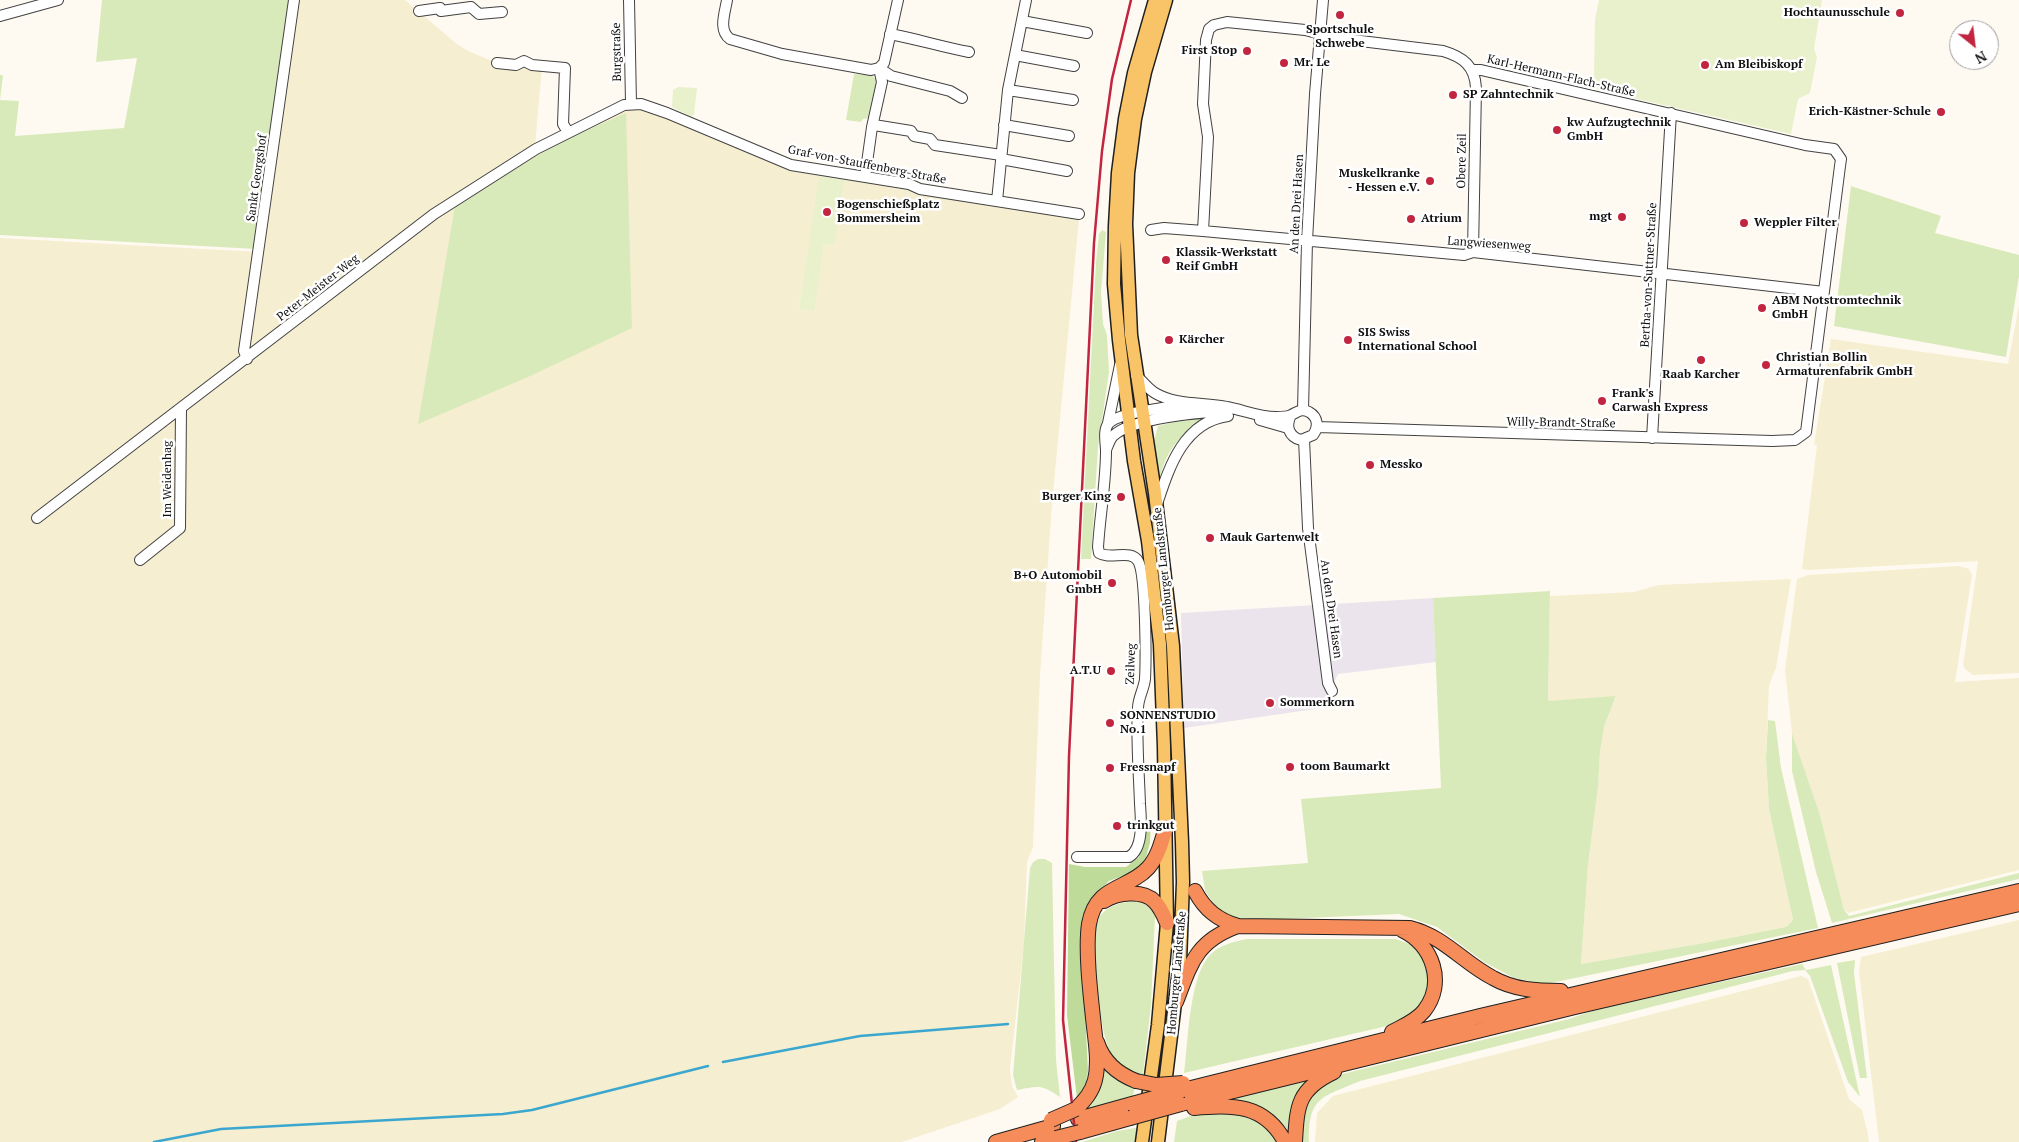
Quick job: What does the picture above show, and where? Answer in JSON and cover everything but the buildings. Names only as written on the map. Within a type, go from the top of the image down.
[{"type":"highway","points":[[1051,1131],[1078,1120],[1095,1080],[1096,1041],[1088,934],[1089,922],[1097,906],[1111,890],[1147,869],[1160,848],[1166,827]]},
{"type":"highway","points":[[1195,891],[1213,914],[1227,923],[1238,926],[1410,928],[1432,935],[1481,971],[1504,984],[1530,990],[1589,990]]},
{"type":"highway","points":[[1131,1111],[1155,1111],[1218,1081],[1589,990],[2019,891]]},
{"type":"highway","points":[[1097,906],[1116,896],[1143,895],[1155,901],[1167,923]]},
{"type":"highway","points":[[1002,1140],[1051,1131],[1078,1120],[1131,1111],[1182,1097],[1361,1059],[2019,904]]},
{"type":"highway","points":[[1176,1002],[1195,956],[1218,935],[1238,926]]},
{"type":"highway","points":[[1368,1044],[1415,1020],[1424,1011],[1434,990],[1434,966],[1430,954],[1414,936],[1392,927]]},
{"type":"highway","points":[[1096,1041],[1103,1056],[1114,1068],[1136,1081],[1156,1085],[1182,1097],[1219,1105],[1245,1108],[1268,1121],[1285,1142]]},
{"type":"highway","points":[[1295,1142],[1298,1112],[1304,1094],[1310,1086],[1318,1079],[1361,1059]]},
{"type":"main road","name":"Homburger Landstraße","points":[[1155,0],[1134,73],[1125,119],[1118,173],[1114,284],[1121,362],[1157,505],[1173,646],[1182,842],[1182,922],[1176,1002],[1158,1142]]},
{"type":"main road","name":"Homburger Landstraße","points":[[1142,1142],[1158,1025],[1167,923],[1166,827],[1160,644],[1148,541],[1134,461],[1136,375],[1131,335],[1126,224],[1128,173],[1135,119],[1145,72],[1166,0]]},
{"type":"main road","points":[[1182,842],[1195,891]]},
{"type":"street","points":[[0,16],[58,0]]},
{"type":"street","name":"Sankt Georgshof","points":[[247,359],[244,352],[294,0]]},
{"type":"street","name":"Burgstraße","points":[[629,0],[631,103]]},
{"type":"street","points":[[727,0],[723,30],[730,39],[792,56],[871,70],[879,68],[884,63],[898,0]]},
{"type":"street","points":[[997,201],[1008,90],[1026,0]]},
{"type":"street","name":"An den Drei Hasen","points":[[1303,410],[1308,241],[1319,34],[1323,0]]},
{"type":"street","points":[[419,11],[440,8],[440,11],[471,4],[479,14],[502,12]]},
{"type":"street","points":[[1022,22],[1087,33]]},
{"type":"street","name":"Karl-Hermann-Flach-Straße","points":[[1203,231],[1208,137],[1203,104],[1206,40],[1209,29],[1214,24],[1228,22],[1305,30],[1319,34],[1443,51],[1466,61],[1473,70],[1481,70],[1806,145],[1834,149],[1841,159],[1824,292]]},
{"type":"street","points":[[890,34],[928,42],[935,46],[968,52]]},
{"type":"street","points":[[1015,55],[1074,66]]},
{"type":"street","points":[[497,63],[516,65],[524,61],[532,65],[565,68],[563,124],[568,132]]},
{"type":"street","points":[[879,68],[891,76],[950,91],[962,98]]},
{"type":"street","points":[[865,176],[882,78],[879,68]]},
{"type":"street","name":"Obere Zeil","points":[[1473,70],[1476,88],[1473,252]]},
{"type":"street","points":[[1008,90],[1073,100]]},
{"type":"street","name":"Peter-Meister-Weg","points":[[37,518],[434,214],[514,162],[568,132],[631,103]]},
{"type":"street","name":"Graf-von-Stauffenberg-Straße","points":[[631,103],[640,104],[667,114],[790,165],[865,176],[909,184],[920,188],[1079,214]]},
{"type":"street","name":"Bertha-von-Suttner-Straße","points":[[1652,438],[1671,113]]},
{"type":"street","points":[[874,124],[911,130],[914,136],[930,139],[935,144],[1067,171]]},
{"type":"street","points":[[1004,124],[1069,136]]},
{"type":"street","name":"Langwiesenweg","points":[[1151,230],[1157,228],[1203,231],[1464,255],[1473,252],[1824,292]]},
{"type":"street","name":"Willy-Brandt-Straße","points":[[1317,427],[1789,442],[1803,435],[1808,428],[1824,292]]},
{"type":"street","name":"Zeilweg","points":[[1077,857],[1129,857],[1136,850],[1140,824],[1138,707],[1145,679],[1143,596],[1140,564],[1137,558],[1133,556],[1104,556],[1099,553],[1098,547],[1106,428],[1121,362]]},
{"type":"street","points":[[1136,375],[1155,393],[1194,404],[1228,407],[1269,416],[1292,415],[1303,410],[1312,414],[1315,418],[1317,427],[1313,435],[1304,439],[1293,436],[1288,428],[1289,419],[1292,415]]},
{"type":"street","points":[[1106,450],[1114,435],[1136,419],[1194,404]]},
{"type":"street","name":"Im Weidenhag","points":[[140,560],[180,528],[181,409]]},
{"type":"street","points":[[1108,423],[1116,418],[1136,419],[1202,412],[1238,415],[1288,428]]},
{"type":"street","points":[[1157,505],[1169,467],[1178,451],[1191,435],[1214,420],[1238,415]]},
{"type":"street","name":"An den Drei Hasen","points":[[1304,439],[1308,528],[1328,683],[1332,691]]},
{"type":"shaded area","points":[[294,0],[405,0],[468,51],[497,63],[542,67],[535,146],[631,103],[791,165],[1079,219],[1052,504],[1040,676],[1033,847],[1027,862],[1024,943],[1010,1069],[1012,1086],[1018,1097],[1000,1109],[902,1142],[0,1142],[0,238],[260,252]],"holes":[[[820,176],[845,180],[833,246],[824,244],[813,311],[799,308]]]},
{"type":"shaded area","points":[[2019,305],[2019,673],[1973,675],[1963,665],[1978,561],[1802,569],[1817,445],[1814,445],[1831,339],[2008,364]]},
{"type":"shaded area","points":[[1959,566],[1969,569],[1972,575],[1955,682],[2019,678],[2019,870],[1848,913],[1844,910],[1820,815],[1792,733],[1785,670],[1797,579],[1808,575]]},
{"type":"shaded area","points":[[1791,579],[1776,668],[1769,685],[1766,758],[1769,809],[1793,920],[1786,927],[1581,964],[1588,865],[1598,787],[1600,752],[1604,727],[1616,697],[1548,701],[1550,596],[1634,592],[1658,585]]},
{"type":"shaded area","points":[[1433,598],[1436,662],[1338,674],[1322,708],[1184,728],[1181,613]]},
{"type":"shaded area","points":[[2019,920],[2019,1142],[1879,1142],[1859,971],[1861,957]]},
{"type":"shaded area","points":[[1801,976],[1808,979],[1849,1099],[1862,1110],[1869,1142],[1315,1142],[1317,1113],[1333,1096]]},
{"type":"green space","points":[[102,0],[292,0],[256,249],[0,235],[0,100],[19,101],[15,136],[124,128],[137,58],[96,62]]},
{"type":"green space","name":"Am Bleibiskopf","points":[[1599,0],[1822,0],[1814,49],[1817,57],[1810,93],[1798,99],[1791,134],[1598,90],[1594,82],[1594,74],[1595,19]]},
{"type":"green space","points":[[854,74],[872,75],[876,80],[875,98],[871,101],[873,103],[868,118],[863,119],[861,122],[846,120]]},
{"type":"green space","points":[[0,75],[3,75],[0,100]]},
{"type":"green space","points":[[678,87],[697,88],[694,114],[691,117],[672,107],[673,90]]},
{"type":"green space","points":[[626,113],[632,328],[528,377],[418,424],[455,206],[560,142]]},
{"type":"green space","name":"Bogenschießplatz Bommersheim","points":[[819,176],[845,180],[834,246],[824,244],[814,311],[799,309]]},
{"type":"green space","points":[[1851,186],[1941,216],[1935,233],[2019,255],[2019,276],[2006,357],[1834,326]]},
{"type":"green space","points":[[1102,230],[1106,232],[1101,292],[1103,324],[1107,335],[1109,372],[1098,447],[1091,559],[1081,559],[1096,262],[1099,234]]},
{"type":"green space","points":[[1209,416],[1184,435],[1171,449],[1160,479],[1157,479],[1153,445],[1158,426],[1194,417]]},
{"type":"green space","points":[[1550,591],[1548,701],[1616,696],[1604,727],[1600,752],[1598,787],[1588,865],[1581,964],[1786,927],[1793,920],[1769,809],[1766,758],[1768,720],[1775,721],[1781,768],[1818,928],[1546,984],[1514,978],[1484,962],[1437,927],[1399,914],[1259,920],[1233,917],[1216,907],[1205,891],[1202,871],[1308,863],[1301,799],[1441,788],[1433,598]]},
{"type":"green space","points":[[1792,733],[1820,815],[1844,910],[1849,916],[2019,873],[2019,879],[1832,923],[1816,872],[1792,771]]},
{"type":"green space","points":[[1151,820],[1150,843],[1144,864],[1136,871],[1109,881],[1095,895],[1085,914],[1084,990],[1088,1071],[1084,1092],[1077,1099],[1067,1015],[1069,864],[1085,867],[1126,867],[1139,857],[1144,826]]},
{"type":"green space","points":[[1038,859],[1045,859],[1052,863],[1056,1060],[1060,1097],[1040,1087],[1017,1090],[1013,1075],[1030,868],[1033,862]]},
{"type":"green space","points":[[1136,901],[1148,906],[1155,916],[1151,1005],[1143,1074],[1134,1073],[1121,1066],[1112,1055],[1108,1045],[1099,1008],[1094,942],[1099,917],[1103,913],[1116,905]]},
{"type":"green space","points":[[1246,939],[1396,939],[1412,945],[1422,957],[1429,974],[1429,991],[1420,1006],[1407,1019],[1387,1026],[1184,1073],[1193,996],[1202,968],[1208,957],[1216,950],[1236,941]]},
{"type":"green space","points":[[1855,960],[1854,973],[1867,1078],[1860,1078],[1837,963]]},
{"type":"green space","points":[[1802,964],[1806,970],[1831,965],[1860,1097],[1848,1082],[1810,976],[1805,970],[1793,971],[1360,1081],[1327,1095],[1320,1100],[1311,1115],[1309,1142],[1299,1142],[1306,1098],[1334,1076],[1569,1019],[1595,1010]]},
{"type":"green space","points":[[1099,1062],[1135,1086],[1133,1097],[1081,1112]]},
{"type":"green space","points":[[1313,1076],[1291,1142],[1268,1113],[1246,1102],[1227,1099]]},
{"type":"green space","points":[[1232,1111],[1255,1116],[1277,1142],[1174,1142],[1177,1121],[1196,1114]]},
{"type":"green space","points":[[1141,1127],[1139,1142],[1082,1142],[1117,1131]]},
{"type":"waterway","points":[[723,1062],[860,1036],[1008,1024]]},
{"type":"waterway","points":[[154,1142],[221,1129],[503,1114],[532,1110],[708,1066]]},
{"type":"railway","points":[[1076,1142],[1063,1020],[1069,756],[1094,243],[1102,151],[1112,79],[1131,0]]},
{"type":"place","name":"Hochtaunusschule","points":[[1900,13]]},
{"type":"place","name":"Sportschule Schwebe","points":[[1340,15]]},
{"type":"place","name":"First Stop","points":[[1247,51]]},
{"type":"place","name":"Mr. Le","points":[[1284,63]]},
{"type":"place","name":"Am Bleibiskopf","points":[[1705,65]]},
{"type":"place","name":"SP Zahntechnik","points":[[1453,95]]},
{"type":"place","name":"Erich-Kästner-Schule","points":[[1941,112]]},
{"type":"place","name":"kw Aufzugtechnik GmbH","points":[[1557,130]]},
{"type":"place","name":"Muskelkranke - Hessen e.V.","points":[[1430,181]]},
{"type":"place","name":"Bogenschießplatz Bommersheim","points":[[827,212]]},
{"type":"place","name":"mgt","points":[[1622,217]]},
{"type":"place","name":"Atrium","points":[[1411,219]]},
{"type":"place","name":"Weppler Filter","points":[[1744,223]]},
{"type":"place","name":"Klassik-Werkstatt Reif GmbH","points":[[1166,260]]},
{"type":"place","name":"ABM Notstromtechnik GmbH","points":[[1762,308]]},
{"type":"place","name":"Kärcher","points":[[1169,340]]},
{"type":"place","name":"SIS Swiss International School","points":[[1348,340]]},
{"type":"place","name":"Raab Karcher","points":[[1701,360]]},
{"type":"place","name":"Christian Bollin Armaturenfabrik GmbH","points":[[1766,365]]},
{"type":"place","name":"Frank's Carwash Express","points":[[1602,401]]},
{"type":"place","name":"Messko","points":[[1370,465]]},
{"type":"place","name":"Burger King","points":[[1121,497]]},
{"type":"place","name":"Mauk Gartenwelt","points":[[1210,538]]},
{"type":"place","name":"B+O Automobil GmbH","points":[[1112,583]]},
{"type":"place","name":"A.T.U","points":[[1111,671]]},
{"type":"place","name":"Sommerkorn","points":[[1270,703]]},
{"type":"place","name":"SONNENSTUDIO No.1","points":[[1110,723]]},
{"type":"place","name":"toom Baumarkt","points":[[1290,767]]},
{"type":"place","name":"Fressnapf","points":[[1110,768]]},
{"type":"place","name":"trinkgut","points":[[1117,826]]}]
